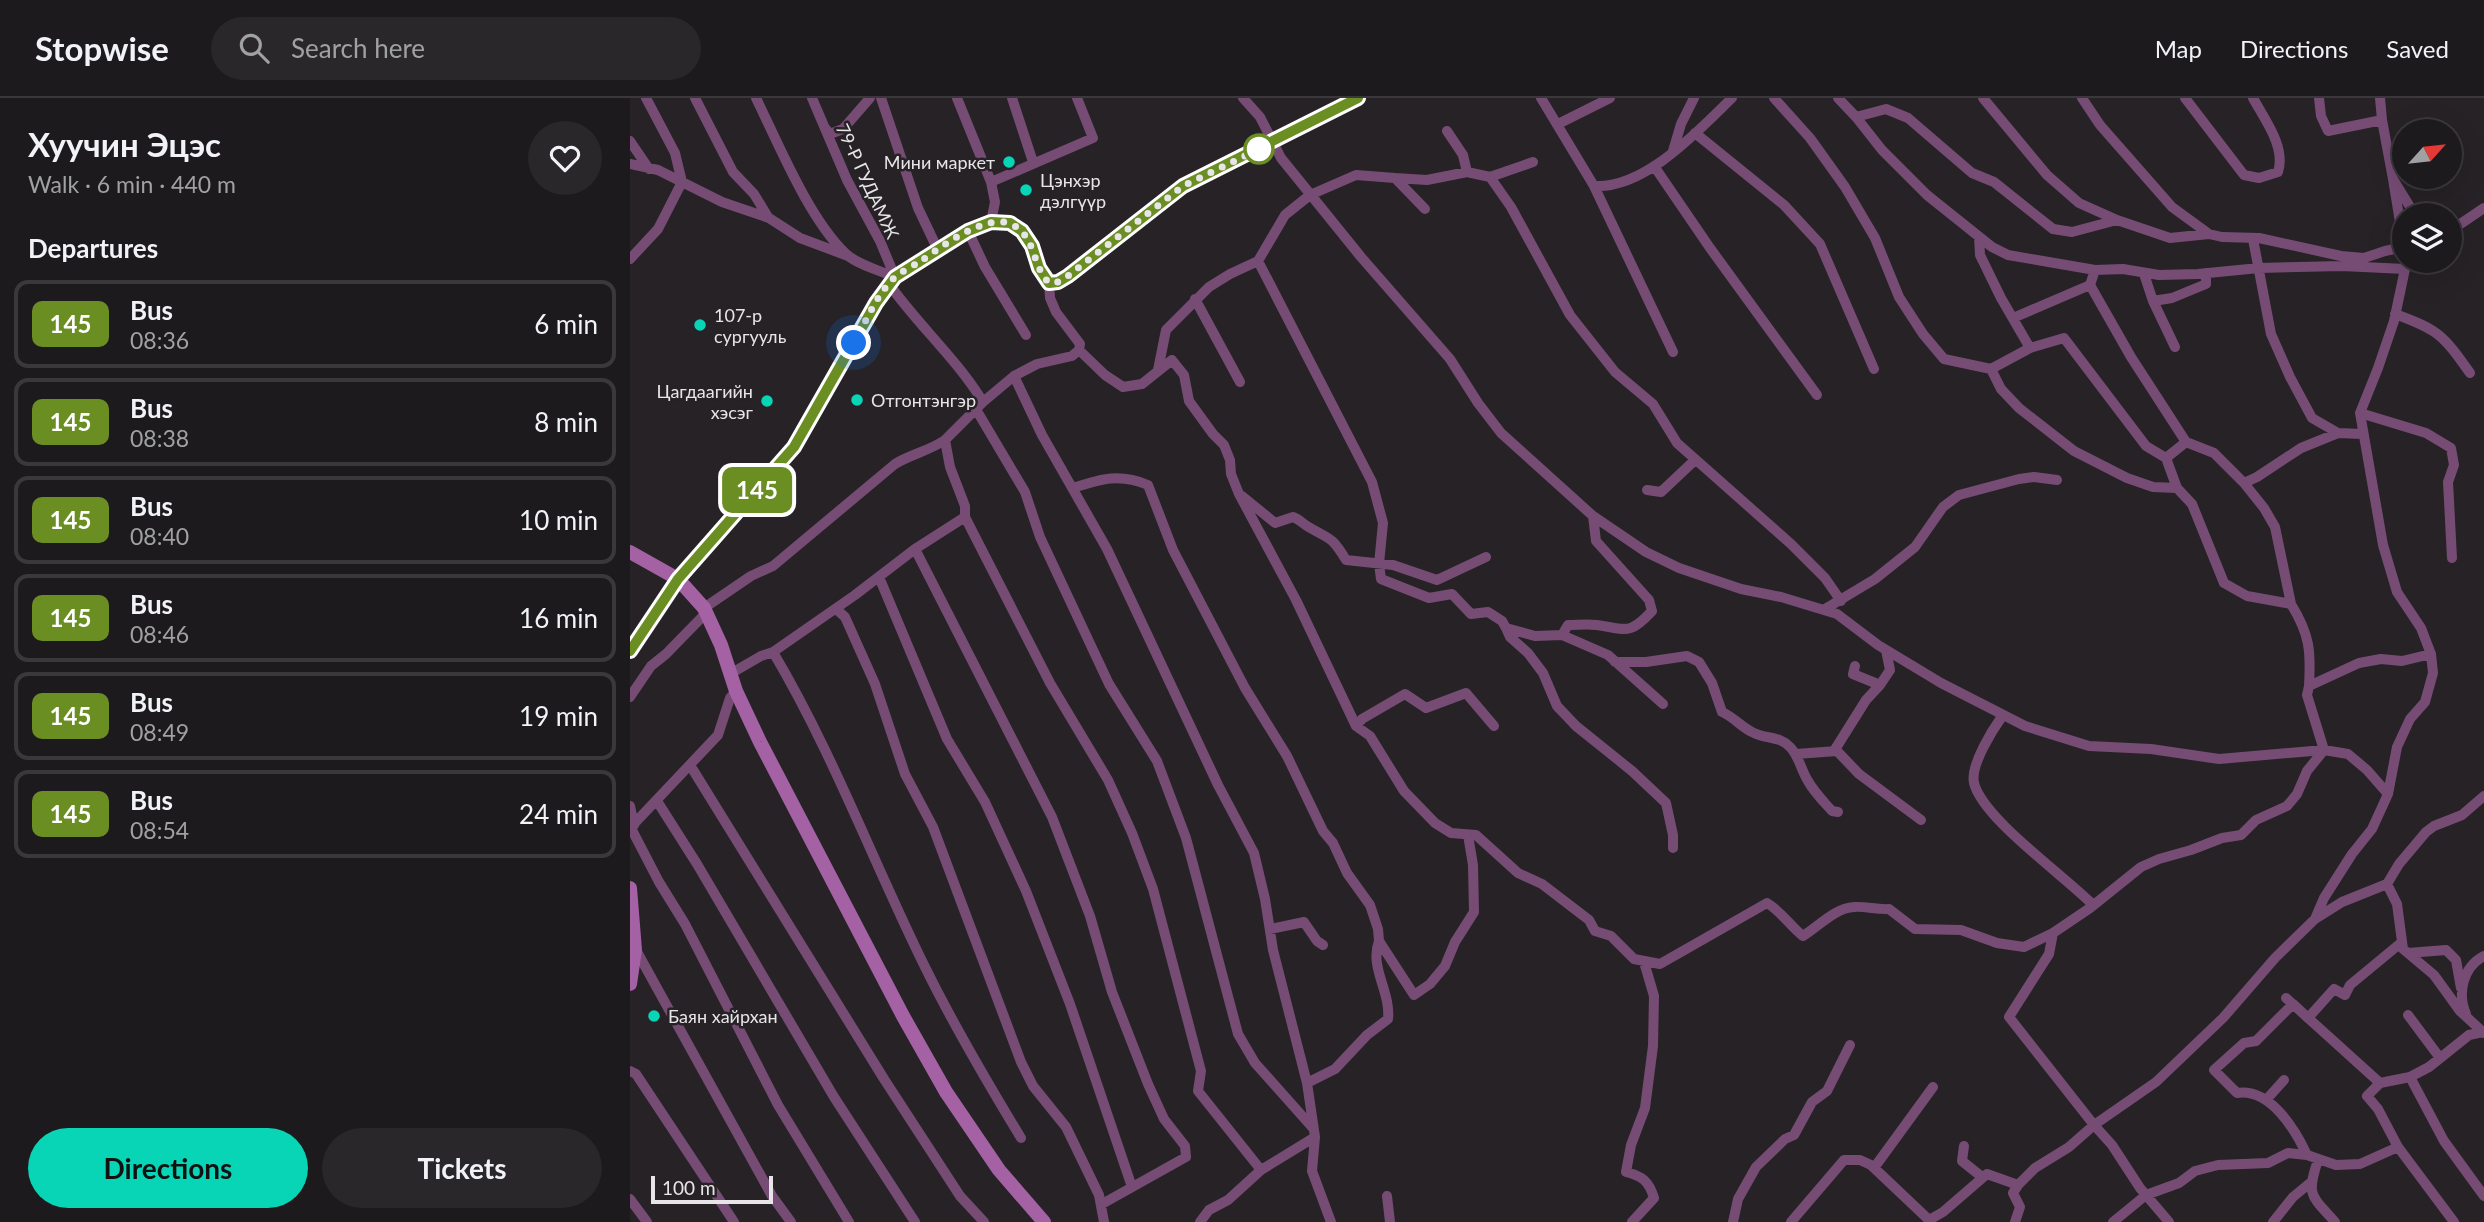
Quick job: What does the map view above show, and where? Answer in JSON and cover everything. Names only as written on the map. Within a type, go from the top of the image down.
[{"type":"main road","points":[[630,651],[678,579],[794,447],[892,281],[968,231],[991,222],[1010,223],[1022,231],[1049,283],[1058,282],[1183,186],[1274,142],[1339,102],[1358,98]]},
{"type":"main road","points":[[630,552],[678,579],[706,610],[736,691],[837,893],[946,1092],[999,1170],[1044,1222]]},
{"type":"main road","points":[[630,888],[633,958],[630,984]]},
{"type":"street","points":[[630,259],[658,229],[682,182],[675,153],[646,98]]},
{"type":"street","points":[[695,98],[733,172],[754,194],[769,218]]},
{"type":"street","points":[[756,98],[798,183],[827,231],[848,256]]},
{"type":"street","name":"79-Р ГУДАМЖ","points":[[812,98],[907,310],[969,379],[980,406],[1025,492],[1040,537],[1110,684],[1157,761],[1186,838],[1238,1034],[1255,1063],[1314,1132]]},
{"type":"street","points":[[826,129],[830,134],[844,129],[870,98]]},
{"type":"street","points":[[881,98],[918,208],[938,250]]},
{"type":"street","points":[[957,98],[991,182],[995,202],[991,222]]},
{"type":"street","points":[[1012,98],[1033,162]]},
{"type":"street","points":[[991,182],[1093,138],[1077,98]]},
{"type":"street","points":[[1243,98],[1261,117],[1281,158],[1450,359],[1478,403],[1501,432],[1593,516],[1646,552],[1679,568],[1741,589],[1837,614],[1886,650],[1941,683],[2025,726],[2089,746],[2151,749],[2218,759],[2325,750],[2348,754],[2367,770],[2388,794]]},
{"type":"street","points":[[1541,98],[1594,186],[1672,352]]},
{"type":"street","points":[[1558,124],[1610,98]]},
{"type":"street","points":[[1674,151],[1681,124],[1694,98]]},
{"type":"street","points":[[1594,186],[1618,184],[1654,166],[1732,98]]},
{"type":"street","points":[[1774,98],[1810,138],[1845,187],[1875,238],[1899,297],[1923,334],[1944,359],[1991,369],[2030,348],[2064,338],[2146,446],[2166,458],[2177,488],[2192,504],[2224,583],[2247,596],[2291,604]]},
{"type":"street","points":[[1838,98],[1882,150],[1927,195],[1992,247],[2008,255],[2095,270],[2123,270],[2144,274],[2206,274],[2259,268],[2331,266],[2392,268]]},
{"type":"street","points":[[1983,98],[2047,175],[2079,203],[2117,220],[2171,238],[2210,234],[2259,238],[2317,252],[2364,258],[2404,247],[2395,189]]},
{"type":"street","points":[[2082,98],[2100,125],[2172,207],[2210,234]]},
{"type":"street","points":[[2185,98],[2245,175],[2259,178],[2278,172],[2281,162],[2274,137],[2253,98]]},
{"type":"street","points":[[2319,98],[2321,116],[2328,131],[2382,120]]},
{"type":"street","points":[[2380,98],[2392,173]]},
{"type":"street","points":[[1856,117],[1886,109],[1908,118],[1972,173],[1994,182],[2053,229],[2072,232],[2117,220]]},
{"type":"street","points":[[1447,131],[1463,155],[1467,172]]},
{"type":"street","points":[[1695,133],[1784,205],[1819,244],[1874,369]]},
{"type":"street","points":[[630,141],[649,169]]},
{"type":"street","points":[[1158,370],[1167,330],[1195,299],[1230,274],[1258,261],[1285,215],[1310,195],[1356,175],[1427,180],[1467,172],[1490,177],[1533,162]]},
{"type":"street","points":[[630,164],[649,169],[722,202],[769,218],[800,239],[848,256],[892,281]]},
{"type":"street","points":[[1654,166],[1817,396]]},
{"type":"street","points":[[1490,177],[1511,206],[1570,315],[1615,372],[1653,404],[1677,443],[1791,544],[1825,578],[1841,601]]},
{"type":"street","points":[[1395,178],[1425,209]]},
{"type":"street","points":[[2462,223],[2484,208]]},
{"type":"street","points":[[968,231],[985,267],[1026,335]]},
{"type":"street","points":[[1979,237],[1980,255],[2030,348]]},
{"type":"street","points":[[2253,239],[2271,334],[2312,418],[2338,433]]},
{"type":"street","points":[[1258,261],[1372,482],[1383,523],[1379,564],[1381,579],[1429,598],[1452,594],[1471,614],[1488,612],[1502,621],[1510,637],[1528,653],[1543,673],[1557,706],[1576,726],[1632,771],[1666,803],[1673,848]]},
{"type":"street","points":[[2095,270],[2090,285],[2131,357],[2186,442],[2214,453],[2244,482],[2275,527],[2291,604],[2305,626],[2311,656],[2307,695],[2325,750]]},
{"type":"street","points":[[2315,919],[2324,898],[2351,854],[2372,829],[2388,794],[2397,747],[2410,719],[2425,702],[2433,673],[2431,654],[2421,628],[2397,592],[2383,545],[2360,413],[2378,368],[2404,273]]},
{"type":"street","points":[[2144,274],[2153,301],[2175,347]]},
{"type":"street","points":[[2153,301],[2172,298],[2206,284],[2206,274]]},
{"type":"street","points":[[630,697],[651,666],[666,654],[706,610],[751,576],[773,566],[895,464],[945,440],[1014,376],[1037,365],[1072,356],[1079,350],[1080,344],[1056,312],[1049,283]]},
{"type":"street","points":[[2013,318],[2090,285]]},
{"type":"street","points":[[1195,299],[1240,382]]},
{"type":"street","points":[[2395,314],[2434,329],[2448,342],[2470,373]]},
{"type":"street","points":[[1079,350],[1105,375],[1123,387],[1142,384],[1172,360],[1184,376],[1188,401],[1224,445],[1239,494],[1296,600],[1356,726],[1370,736],[1404,792],[1435,823],[1451,833],[1476,835],[1518,873],[1542,884],[1589,920],[1595,931],[1611,936],[1634,959],[1660,964],[1767,903],[1779,910],[1788,924],[1803,936],[1836,912],[1849,907],[1868,906],[1879,910],[1889,909],[1915,929],[1961,930],[1997,943],[2024,947],[2053,933],[2141,867],[2222,838],[2241,835],[2256,820],[2287,806],[2297,794],[2307,771],[2325,750]]},
{"type":"street","points":[[1991,369],[2001,389],[2019,408],[2074,451],[2127,478],[2152,487],[2177,488]]},
{"type":"street","points":[[1014,376],[1042,435],[1107,549],[1212,773],[1254,853],[1307,1083],[1314,1132],[1312,1171],[1331,1222]]},
{"type":"street","points":[[2360,413],[2426,432],[2451,448],[2454,465],[2448,482],[2452,558]]},
{"type":"street","points":[[2244,482],[2257,477],[2301,448],[2338,433],[2362,434]]},
{"type":"street","points":[[945,440],[965,517],[1050,683],[1108,780],[1132,833],[1153,889],[1201,1071],[1198,1091],[1261,1170]]},
{"type":"street","points":[[2166,458],[2186,442]]},
{"type":"street","points":[[1647,490],[1661,492],[1695,460]]},
{"type":"street","points":[[1825,609],[1875,579],[1915,547],[1943,507],[1959,495],[2019,479],[2034,477],[2057,480]]},
{"type":"street","points":[[1073,488],[1104,478],[1133,479],[1148,485],[1173,550],[1245,688],[1287,756],[1323,831],[1333,843],[1347,873],[1370,905],[1378,929],[1376,961],[1388,999],[1388,1019],[1367,1035],[1335,1069],[1307,1083]]},
{"type":"street","points":[[1239,494],[1275,523],[1293,517],[1334,540],[1346,560],[1393,565],[1437,580],[1486,557]]},
{"type":"street","points":[[1562,635],[1568,625],[1596,625],[1617,631],[1639,626],[1652,611],[1649,600],[1596,541],[1593,516]]},
{"type":"street","points":[[730,674],[773,652],[836,609],[915,549],[965,517]]},
{"type":"street","points":[[915,549],[1052,817],[1090,916],[1112,992],[1148,1084],[1164,1119],[1185,1146],[1186,1157],[1102,1204]]},
{"type":"street","points":[[879,577],[947,740],[985,802],[1026,891],[1070,1004],[1132,1187]]},
{"type":"street","points":[[836,609],[845,617],[875,684],[905,774],[933,827],[1021,1062],[1032,1086],[1066,1127],[1102,1204],[1104,1222]]},
{"type":"street","points":[[1506,628],[1535,636],[1562,635],[1608,655],[1663,704]]},
{"type":"street","points":[[1834,751],[1866,700],[1890,670],[1886,650]]},
{"type":"street","points":[[773,652],[803,703],[838,774],[924,965],[976,1065],[1021,1138]]},
{"type":"street","points":[[2309,686],[2359,663],[2381,659],[2402,661],[2431,654]]},
{"type":"street","points":[[1615,662],[1646,662],[1687,656],[1699,662],[1712,683],[1721,712],[1754,733],[1773,737],[1787,744],[1796,754],[1812,788],[1832,811],[1838,812]]},
{"type":"street","points":[[1856,666],[1853,674],[1880,685]]},
{"type":"street","points":[[632,827],[718,735],[730,698],[736,691]]},
{"type":"street","points":[[1356,726],[1362,719],[1405,694],[1426,708],[1466,693],[1494,726]]},
{"type":"street","points":[[2003,715],[1977,763],[1974,781],[1982,799],[2033,853],[2093,905]]},
{"type":"street","points":[[1796,754],[1838,751],[1859,774],[1921,820]]},
{"type":"street","points":[[690,765],[884,1079],[960,1195],[984,1222]]},
{"type":"street","points":[[2015,1222],[2020,1207],[2013,1193],[2035,1168],[2069,1147],[2094,1125],[2156,1082],[2223,1018],[2275,958],[2315,919],[2342,902],[2388,884],[2399,864],[2426,832],[2462,815],[2484,796]]},
{"type":"street","points":[[657,801],[834,1097],[915,1222]]},
{"type":"street","points":[[630,806],[632,827],[659,882],[685,924],[778,1105],[849,1222]]},
{"type":"street","points":[[1379,942],[1414,995],[1430,984],[1444,966],[1474,912],[1473,865],[1468,835]]},
{"type":"street","points":[[2388,884],[2397,904],[2403,948],[2434,975],[2469,1021],[2484,1033]]},
{"type":"street","points":[[1270,929],[1304,922],[1323,945]]},
{"type":"street","points":[[2053,933],[2049,954],[2009,1017],[2112,1145],[2146,1195],[2169,1222]]},
{"type":"street","points":[[2289,1001],[2308,1018],[2334,989],[2345,995],[2350,985],[2402,942]]},
{"type":"street","points":[[2408,953],[2446,950],[2452,955],[2456,960],[2463,1007],[2469,1021]]},
{"type":"street","points":[[2452,955],[2480,959],[2461,988]]},
{"type":"street","points":[[633,958],[772,1196],[791,1222]]},
{"type":"street","points":[[1632,1222],[1654,1198],[1650,1184],[1640,1176],[1626,1172],[1631,1145],[1645,1108],[1653,1046],[1654,996],[1644,962]]},
{"type":"street","points":[[2289,1001],[2380,1083]]},
{"type":"street","points":[[2289,1001],[2256,1041],[2244,1044],[2214,1070],[2237,1093],[2248,1091],[2266,1100],[2297,1134],[2307,1155]]},
{"type":"street","points":[[2407,1015],[2440,1058]]},
{"type":"street","points":[[2454,1222],[2398,1147],[2378,1109],[2367,1096],[2380,1083],[2410,1077],[2469,1035],[2484,1033]]},
{"type":"street","points":[[1733,1222],[1738,1199],[1756,1167],[1785,1139],[1794,1135],[1812,1102],[1827,1091],[1850,1045]]},
{"type":"street","points":[[630,1072],[636,1074],[734,1222]]},
{"type":"street","points":[[2410,1077],[2444,1141],[2484,1196]]},
{"type":"street","points":[[2266,1100],[2284,1080]]},
{"type":"street","points":[[1874,1168],[1933,1087]]},
{"type":"street","points":[[1200,1222],[1209,1210],[1228,1200],[1261,1170],[1314,1132]]},
{"type":"street","points":[[1964,1146],[1962,1161],[1982,1177]]},
{"type":"street","points":[[2113,1222],[2146,1195],[2179,1183],[2195,1171],[2218,1165],[2268,1163],[2288,1153],[2307,1155],[2336,1165],[2360,1164],[2398,1147]]},
{"type":"street","points":[[1791,1222],[1844,1160],[1860,1160],[1874,1168],[1928,1221],[1943,1212],[1987,1174],[2018,1185]]},
{"type":"street","points":[[2318,1160],[2310,1183],[2313,1198],[2335,1222]]},
{"type":"street","points":[[2273,1222],[2293,1197],[2310,1183]]},
{"type":"street","points":[[1387,1196],[1390,1222]]},
{"type":"street","points":[[630,1199],[647,1222]]},
{"type":"bus line","name":"145","points":[[630,651],[678,579],[794,447],[876,303],[895,277],[968,231],[991,222],[1010,223],[1022,231],[1032,246],[1044,278],[1049,283],[1058,282],[1183,186],[1358,98]]},
{"type":"place","name":"Мини маркет","points":[[1009,162]]},
{"type":"place","name":"Цэнхэр дэлгүүр","points":[[1026,190]]},
{"type":"place","name":"107-р сургууль","points":[[700,325]]},
{"type":"place","name":"Отгонтэнгэр","points":[[857,400]]},
{"type":"place","name":"Цагдаагийн хэсэг","points":[[767,401]]},
{"type":"place","name":"Баян хайрхан","points":[[654,1016]]},
{"type":"route","points":[[854,343],[876,303],[895,277],[968,231],[991,222],[1010,223],[1022,231],[1032,246],[1044,278],[1049,283],[1058,282],[1183,186],[1259,149]]}]
